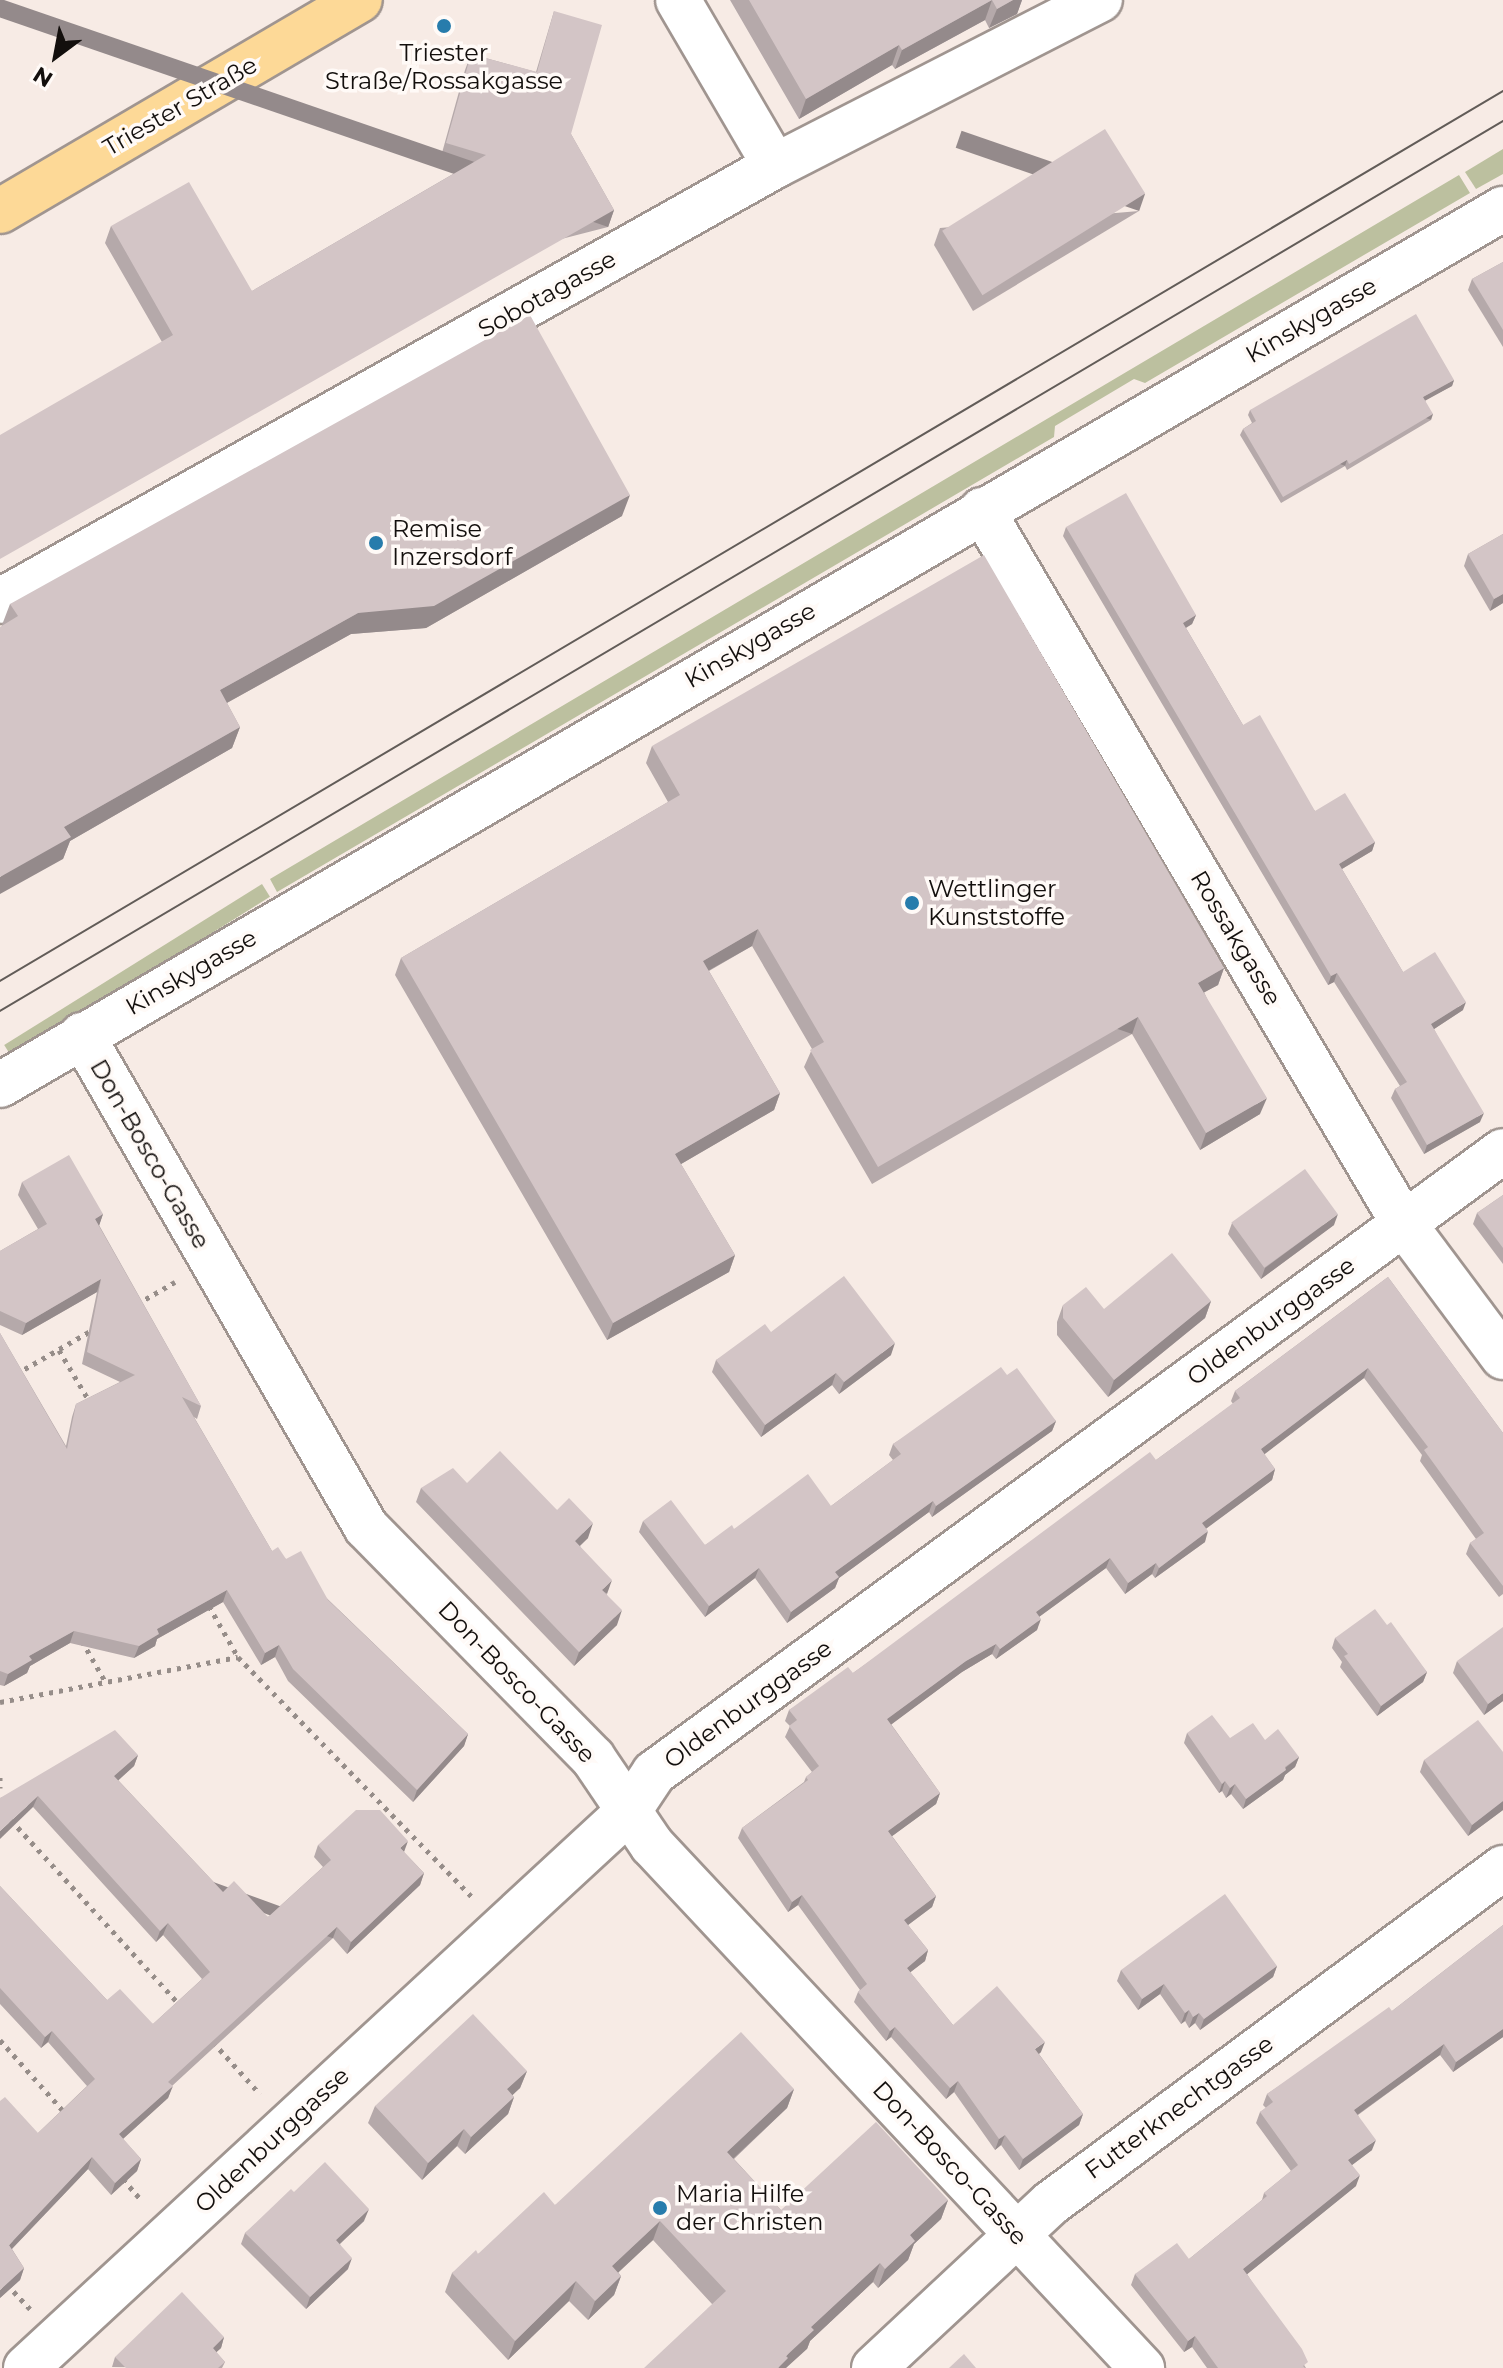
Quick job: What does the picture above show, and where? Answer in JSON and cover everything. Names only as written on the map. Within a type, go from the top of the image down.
[{"type":"main road","name":"Triester Straße","points":[[0,211],[360,0]]},
{"type":"street","points":[[678,0],[775,166]]},
{"type":"street","name":"Sobotagasse","points":[[0,601],[775,166],[1100,0]]},
{"type":"street","name":"Kinskygasse","points":[[0,1085],[1503,209]]},
{"type":"street","name":"Rossakgasse","points":[[982,510],[1404,1224],[1503,1357]]},
{"type":"street","name":"Don-Bosco-Gasse","points":[[82,1035],[366,1527],[593,1758],[652,1845],[1142,2368]]},
{"type":"street","name":"Oldenburggasse","points":[[26,2368],[287,2123],[504,1929],[628,1812],[654,1773],[1503,1151]]},
{"type":"street","name":"Futterknechtgasse","points":[[874,2368],[1051,2203],[1503,1868]]},
{"type":"path","points":[[123,1312],[175,1282]]},
{"type":"path","points":[[12,1376],[97,1327]]},
{"type":"path","points":[[59,1350],[98,1416]]},
{"type":"path","points":[[207,1604],[238,1657],[504,1929]]},
{"type":"path","points":[[75,1629],[105,1681]]},
{"type":"path","points":[[0,1702],[238,1657]]},
{"type":"path","points":[[0,1777],[0,1788]]},
{"type":"path","points":[[11,1819],[182,2007]]},
{"type":"path","points":[[203,2031],[287,2123]]},
{"type":"path","points":[[0,2040],[70,2120]]},
{"type":"path","points":[[120,2176],[171,2234]]},
{"type":"green space","points":[[1503,149],[1503,174],[1476,189],[1465,172]]},
{"type":"green space","points":[[1459,175],[1470,193],[1145,383],[1134,379],[1055,426],[1054,437],[277,892],[270,879]]},
{"type":"green space","points":[[262,884],[270,897],[12,1058],[4,1045]]},
{"type":"building","points":[[749,0],[992,0],[902,50],[899,45],[806,99]]},
{"type":"building","points":[[992,0],[1013,0],[997,9]]},
{"type":"building","points":[[554,11],[602,25],[571,134],[614,210],[0,559],[0,435],[173,335],[111,226],[189,182],[252,291],[486,155],[446,143],[471,54],[537,72]]},
{"type":"building","points":[[1105,129],[1145,193],[982,295],[942,231]]},
{"type":"building","points":[[1503,262],[1503,330],[1472,279]]},
{"type":"building","points":[[1416,314],[1454,380],[1423,397],[1433,414],[1349,464],[1347,460],[1283,497],[1243,429],[1256,421],[1250,410]]},
{"type":"building","points":[[530,315],[630,495],[434,606],[358,613],[220,690],[240,727],[64,827],[71,837],[0,877],[0,627],[18,616],[10,604]]},
{"type":"building","points":[[1126,493],[1196,615],[1183,623],[1243,725],[1260,715],[1315,811],[1345,793],[1375,842],[1339,864],[1403,972],[1435,952],[1466,1002],[1431,1024],[1484,1113],[1427,1145],[1395,1089],[1407,1082],[1337,973],[1331,976],[1066,527]]},
{"type":"building","points":[[1503,534],[1503,594],[1494,599],[1468,554]]},
{"type":"building","name":"Wettlinger Kunststoffe","points":[[984,555],[1224,968],[1198,983],[1267,1098],[1206,1133],[1138,1017],[878,1167],[810,1050],[824,1042],[758,929],[703,961],[780,1093],[675,1154],[735,1255],[613,1323],[401,958],[680,795],[652,746]]},
{"type":"building","points":[[69,1155],[103,1214],[95,1219],[201,1406],[182,1397],[272,1551],[278,1547],[286,1559],[301,1551],[328,1600],[468,1734],[417,1790],[293,1669],[279,1645],[265,1653],[227,1590],[157,1629],[159,1634],[139,1646],[74,1631],[29,1656],[32,1660],[8,1674],[0,1671],[0,1333],[67,1449],[76,1404],[135,1375],[87,1352],[101,1279],[26,1323],[0,1311],[0,1251],[47,1224],[22,1182]]},
{"type":"building","points":[[1305,1169],[1338,1214],[1264,1268],[1231,1222]]},
{"type":"building","points":[[1503,1195],[1503,1248],[1477,1213]]},
{"type":"building","points":[[1172,1253],[1211,1301],[1114,1380],[1063,1318],[1063,1305],[1086,1287],[1104,1309]]},
{"type":"building","points":[[844,1276],[895,1343],[844,1382],[836,1373],[765,1425],[716,1360],[765,1324],[771,1332]]},
{"type":"building","points":[[1388,1277],[1503,1433],[1503,1586],[1470,1543],[1484,1533],[1424,1450],[1428,1447],[1368,1368],[1261,1449],[1275,1469],[1202,1523],[1208,1531],[1159,1568],[1156,1563],[1128,1583],[1110,1558],[1036,1612],[1041,1619],[1000,1649],[996,1644],[966,1661],[887,1719],[940,1793],[888,1831],[936,1896],[904,1920],[928,1950],[907,1968],[953,2025],[997,1986],[1045,2042],[1035,2049],[1083,2114],[1023,2159],[1005,2135],[999,2139],[958,2081],[950,2088],[895,2027],[890,2031],[858,1992],[867,1984],[802,1895],[792,1902],[742,1828],[808,1780],[806,1777],[819,1766],[789,1726],[797,1720],[789,1710],[848,1667],[853,1673],[1150,1452],[1156,1460],[1240,1398],[1235,1391]]},
{"type":"building","points":[[1001,1367],[1007,1375],[1017,1368],[1056,1421],[936,1506],[933,1501],[835,1572],[839,1577],[791,1612],[759,1568],[709,1606],[643,1521],[671,1500],[705,1545],[732,1525],[734,1529],[808,1474],[831,1506],[901,1454],[893,1444]]},
{"type":"building","points":[[500,1451],[557,1510],[569,1498],[593,1523],[575,1541],[612,1580],[602,1590],[622,1610],[579,1652],[421,1488],[453,1468],[467,1483]]},
{"type":"building","points":[[1375,1609],[1387,1625],[1391,1622],[1427,1672],[1381,1706],[1344,1656],[1348,1654],[1335,1638]]},
{"type":"building","points":[[1503,1627],[1503,1693],[1488,1704],[1457,1661]]},
{"type":"building","points":[[1212,1715],[1230,1738],[1253,1723],[1265,1740],[1278,1729],[1299,1757],[1246,1799],[1235,1784],[1230,1788],[1225,1781],[1222,1784],[1187,1733]]},
{"type":"building","points":[[1478,1720],[1503,1752],[1503,1801],[1472,1825],[1424,1760]]},
{"type":"building","points":[[115,1730],[138,1755],[114,1776],[223,1892],[234,1881],[268,1917],[331,1860],[318,1845],[356,1810],[380,1810],[408,1841],[400,1848],[424,1873],[351,1942],[337,1927],[168,2082],[173,2086],[119,2134],[141,2159],[115,2183],[92,2157],[9,2245],[24,2268],[0,2290],[0,2101],[5,2097],[38,2133],[95,2079],[52,2031],[45,2037],[0,1988],[0,1886],[107,2000],[120,1989],[153,2024],[210,1972],[168,1923],[160,1931],[38,1796],[0,1831],[0,1798]]},
{"type":"building","points":[[1225,1894],[1277,1966],[1204,2019],[1199,2013],[1193,2017],[1189,2010],[1185,2013],[1164,1984],[1142,1999],[1121,1970]]},
{"type":"building","points":[[1503,1925],[1503,2029],[1456,2062],[1444,2044],[1354,2110],[1376,2140],[1348,2160],[1360,2175],[1243,2269],[1302,2349],[1308,2362],[1303,2366],[1305,2368],[1218,2368],[1195,2336],[1188,2341],[1135,2274],[1177,2243],[1189,2259],[1267,2196],[1264,2193],[1298,2165],[1260,2112],[1273,2102],[1267,2094],[1389,2007],[1392,2011]]},
{"type":"building","points":[[473,2014],[527,2071],[507,2089],[514,2097],[471,2137],[464,2129],[428,2163],[375,2106]]},
{"type":"building","name":"Maria Hilfe der Christen","points":[[741,2032],[794,2089],[727,2152],[781,2210],[876,2122],[948,2200],[910,2235],[915,2241],[885,2269],[880,2263],[811,2327],[814,2330],[786,2356],[788,2358],[778,2368],[644,2368],[726,2291],[660,2221],[612,2266],[621,2276],[595,2301],[576,2281],[515,2341],[452,2273],[476,2250],[478,2254],[544,2192],[555,2205]]},
{"type":"building","points":[[325,2162],[369,2209],[336,2240],[352,2258],[310,2297],[245,2233]]},
{"type":"building","points":[[182,2292],[224,2337],[213,2348],[225,2362],[218,2368],[126,2368],[115,2357]]},
{"type":"building","points":[[964,2354],[976,2368],[949,2368]]},
{"type":"tram line","points":[[0,981],[1503,91]]},
{"type":"tram line","points":[[0,1011],[1503,121]]},
{"type":"place","name":"Triester Straße/Rossakgasse","points":[[444,26]]},
{"type":"place","name":"Remise Inzersdorf","points":[[376,543]]},
{"type":"place","name":"Wettlinger Kunststoffe","points":[[912,903]]},
{"type":"place","name":"Maria Hilfe der Christen","points":[[660,2208]]}]
